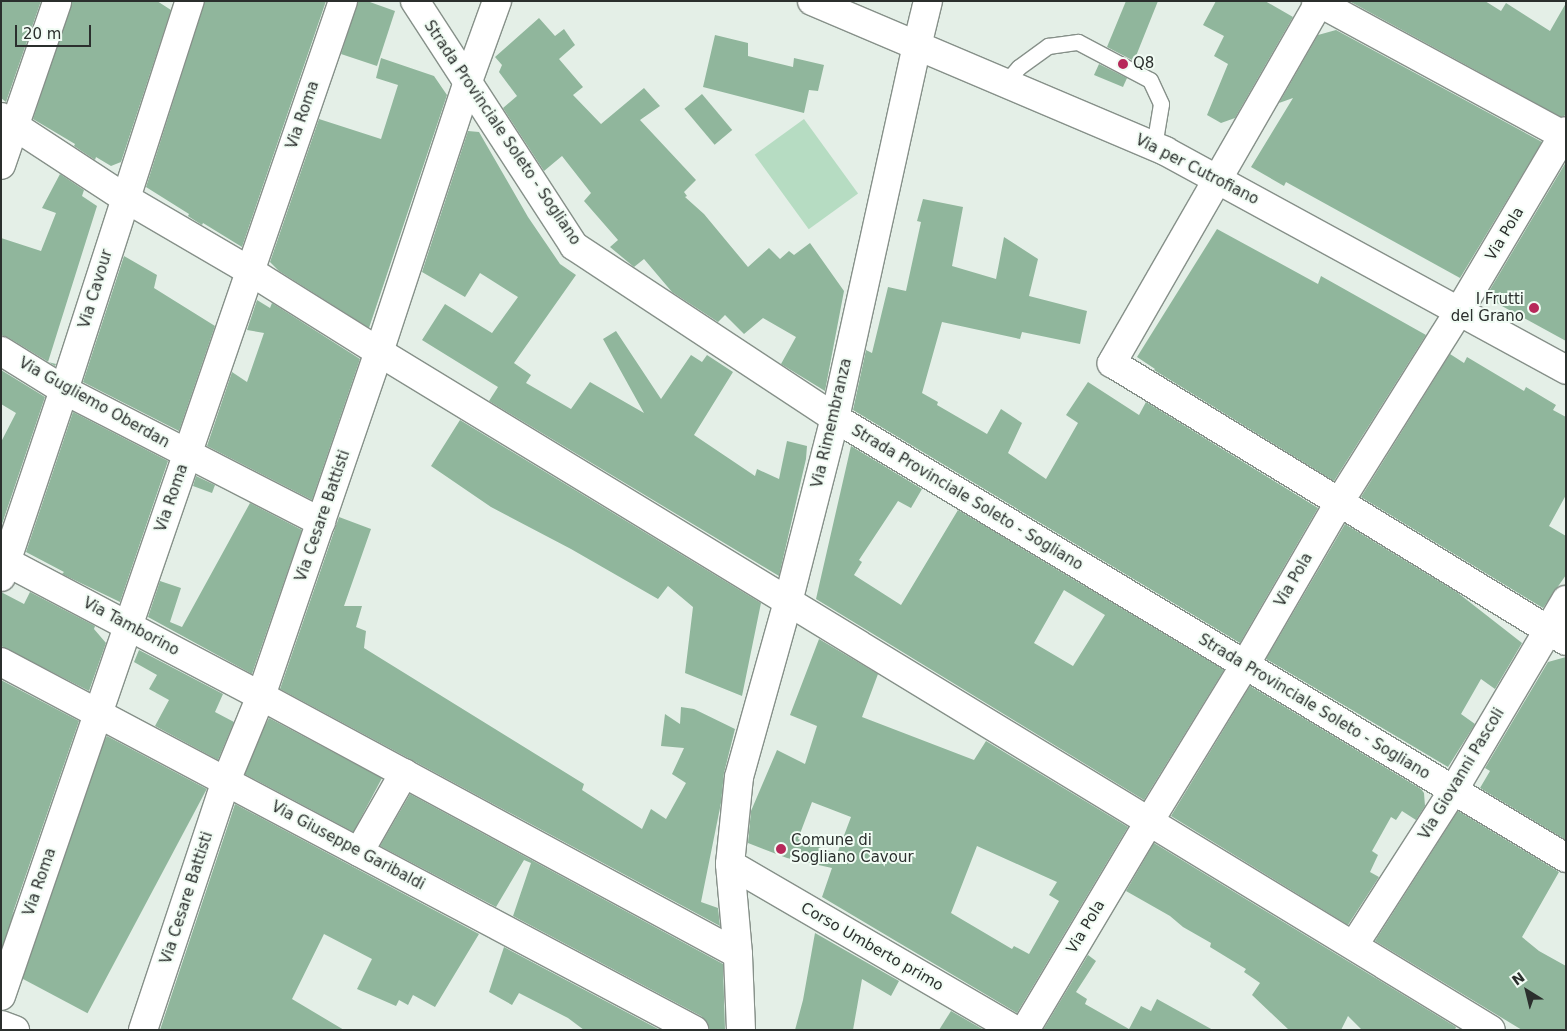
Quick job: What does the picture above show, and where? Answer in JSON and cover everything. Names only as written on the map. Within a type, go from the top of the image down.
[{"type":"street","name":"Via Cavour","points":[[3,566],[64,390],[124,198],[190,1]]},
{"type":"street","name":"Via Roma","points":[[1,996],[343,1]]},
{"type":"street","name":"Strada Provinciale Soleto - Sogliano","points":[[415,1],[467,84],[574,246],[835,418],[1566,858]]},
{"type":"street","name":"Via Cesare Battisti","points":[[143,1030],[226,781],[261,696],[321,522],[467,84],[497,1]]},
{"type":"street","name":"Via per Cutrofiano","points":[[812,1],[1154,146],[1219,179],[1566,370]]},
{"type":"street","name":"Via Rimembranza","points":[[741,1030],[738,954],[730,864],[739,776],[788,602],[835,418],[928,1]]},
{"type":"street","points":[[1,165],[7,120],[57,2]]},
{"type":"street","points":[[1557,635],[1112,363],[1219,179],[1318,2],[1565,135]]},
{"type":"street","points":[[7,120],[124,198],[250,271],[379,352],[1150,820],[1491,1030]]},
{"type":"street","name":"Via Pola","points":[[1025,1030],[1245,665],[1340,501],[1459,311],[1565,135]]},
{"type":"street","name":"Via Gugliemo Oberdan","points":[[1,351],[64,390],[187,455],[321,522]]},
{"type":"street","name":"Via Tamborino","points":[[3,566],[129,625],[738,954]]},
{"type":"street","name":"Via Giovanni Pascoli","points":[[1354,945],[1453,791],[1557,635],[1566,600]]},
{"type":"street","name":"Via Giuseppe Garibaldi","points":[[1,662],[694,1030]]},
{"type":"street","points":[[359,852],[404,773]]},
{"type":"street","name":"Corso Umberto primo","points":[[730,864],[1015,1030]]},
{"type":"street","points":[[1,1025],[15,1030]]},
{"type":"lane","points":[[1005,83],[1019,67],[1048,46],[1078,42],[1150,80],[1161,104],[1154,146]]},
{"type":"green space","points":[[804,119],[858,193],[809,229],[755,155]]},
{"type":"building","points":[[1,1],[41,1],[6,102],[1,98]]},
{"type":"building","points":[[72,1],[157,1],[171,10],[121,162],[111,166],[96,157],[95,160],[74,146],[75,144],[33,119]]},
{"type":"building","points":[[205,1],[326,1],[242,247],[203,223],[202,225],[188,216],[189,214],[146,187]]},
{"type":"building","points":[[358,1],[367,1],[395,11],[377,66],[341,54]]},
{"type":"building","points":[[1126,1],[1158,1],[1134,61],[1107,47]]},
{"type":"building","points":[[1216,1],[1265,1],[1293,17],[1235,118],[1221,123],[1207,115],[1228,64],[1214,56],[1224,36],[1203,25]]},
{"type":"building","points":[[1349,1],[1485,1],[1501,11],[1506,3],[1550,31],[1566,3],[1566,115],[1561,117]]},
{"type":"building","points":[[539,18],[555,36],[564,29],[575,45],[559,59],[583,87],[573,95],[601,124],[644,88],[660,106],[640,120],[696,180],[684,192],[687,196],[685,197],[704,214],[748,267],[769,248],[780,259],[789,251],[794,255],[810,243],[844,291],[825,391],[781,364],[796,337],[763,318],[744,334],[725,315],[718,322],[672,292],[644,259],[634,267],[610,247],[618,240],[584,201],[591,193],[562,156],[544,171],[503,108],[517,96],[499,72],[502,65],[495,57]]},
{"type":"building","points":[[1336,30],[1542,142],[1460,278],[1286,182],[1284,186],[1251,167],[1293,98],[1279,103],[1318,35]]},
{"type":"building","points":[[715,35],[748,43],[748,56],[793,67],[794,58],[824,65],[818,91],[809,90],[804,113],[703,87]]},
{"type":"building","points":[[381,58],[434,76],[447,95],[369,328],[279,271],[270,262],[319,119],[381,139],[398,85],[376,78]]},
{"type":"building","points":[[1099,64],[1127,78],[1123,87],[1094,75]]},
{"type":"building","points":[[702,94],[732,130],[715,145],[684,109]]},
{"type":"building","points":[[468,131],[479,132],[528,217],[560,264],[576,275],[514,363],[531,375],[526,383],[571,409],[590,382],[644,413],[603,339],[616,331],[661,399],[691,355],[702,362],[707,355],[733,372],[694,435],[755,476],[757,469],[779,479],[787,441],[807,446],[806,459],[779,576],[489,401],[498,387],[422,340],[445,304],[492,333],[518,297],[480,273],[465,297],[422,272]]},
{"type":"building","points":[[1566,162],[1566,341],[1491,300],[1493,296],[1488,293]]},
{"type":"building","points":[[60,174],[84,190],[82,196],[97,206],[48,362],[1,335],[1,238],[41,251],[56,213],[42,208]]},
{"type":"building","points":[[923,199],[963,207],[952,266],[996,279],[1004,237],[1038,259],[1029,296],[1087,311],[1080,344],[1022,332],[1020,339],[942,322],[922,393],[938,402],[937,405],[987,434],[1001,409],[1022,423],[1008,453],[1046,479],[1078,423],[1066,415],[1088,382],[1139,415],[1146,402],[1318,508],[1240,643],[853,410],[866,350],[872,353],[888,287],[906,291],[921,222],[917,221]]},
{"type":"building","points":[[1217,229],[1318,284],[1321,276],[1426,335],[1334,481],[1154,370],[1137,357]]},
{"type":"building","points":[[124,256],[157,275],[154,288],[215,326],[179,431],[83,382]]},
{"type":"building","points":[[257,300],[270,308],[272,303],[360,359],[312,500],[207,446],[232,372],[247,382],[264,333],[247,330]]},
{"type":"building","points":[[1450,354],[1464,363],[1467,357],[1524,391],[1526,387],[1556,405],[1553,410],[1566,417],[1566,495],[1549,526],[1566,536],[1566,575],[1543,608],[1361,497]]},
{"type":"building","points":[[1,370],[45,397],[1,527],[1,442],[16,413],[1,404]]},
{"type":"building","points":[[73,412],[168,461],[120,602],[62,574],[64,572],[26,552]]},
{"type":"building","points":[[460,420],[761,603],[742,696],[685,673],[693,607],[668,586],[658,599],[571,549],[491,507],[431,466]]},
{"type":"building","points":[[851,446],[922,489],[911,508],[898,501],[859,560],[862,562],[854,575],[901,605],[958,510],[1224,670],[1144,800],[816,599]],"holes":[[[1064,590],[1105,615],[1073,666],[1034,643]]]},
{"type":"building","points":[[196,476],[215,485],[212,493],[193,486]]},
{"type":"building","points":[[250,503],[302,530],[252,674],[148,617],[160,581],[181,588],[170,622],[182,627]]},
{"type":"building","points":[[339,517],[371,529],[344,606],[362,606],[356,627],[366,631],[364,648],[584,784],[582,790],[642,829],[651,809],[666,819],[686,783],[672,774],[684,748],[661,746],[665,714],[680,724],[681,707],[694,709],[735,729],[724,773],[721,803],[701,902],[718,908],[720,926],[280,689]]},
{"type":"building","points":[[1345,524],[1458,593],[1522,643],[1495,689],[1481,679],[1461,714],[1475,724],[1448,767],[1266,659]]},
{"type":"building","points":[[1,592],[24,604],[30,592],[95,626],[94,629],[106,643],[89,691],[1,646]]},
{"type":"building","points":[[819,639],[878,674],[862,717],[974,760],[986,741],[1128,827],[1017,1013],[822,897],[832,868],[787,858],[748,843],[751,811],[777,750],[805,764],[817,726],[790,715]],"holes":[[[812,802],[851,817],[837,854],[798,839]],[[977,846],[1057,882],[1049,895],[1059,901],[1029,954],[1014,946],[1012,949],[951,913]]]},
{"type":"building","points":[[139,650],[223,694],[215,712],[234,722],[218,760],[155,726],[169,700],[149,689],[157,675],[134,662]]},
{"type":"building","points":[[1566,657],[1566,840],[1480,788],[1490,771],[1485,768],[1548,662]]},
{"type":"building","points":[[1,680],[79,721],[1,947]]},
{"type":"building","points":[[1250,686],[1421,789],[1424,793],[1425,806],[1416,820],[1402,811],[1396,820],[1391,817],[1372,851],[1378,855],[1370,872],[1379,877],[1348,925],[1171,816]]},
{"type":"building","points":[[269,718],[382,778],[353,832],[240,772]]},
{"type":"building","points":[[107,736],[207,789],[88,1013],[1,967],[1,935]]},
{"type":"building","points":[[410,794],[723,964],[725,1030],[710,1030],[707,1022],[701,1016],[513,916],[531,863],[524,860],[496,907],[380,846]]},
{"type":"building","points":[[235,804],[479,934],[435,1007],[413,995],[408,1005],[399,1000],[396,1006],[357,989],[372,959],[324,934],[292,999],[344,1030],[160,1030]]},
{"type":"building","points":[[1458,811],[1559,872],[1522,937],[1539,951],[1566,966],[1566,1030],[1522,1030],[1375,941]]},
{"type":"building","points":[[1154,843],[1456,1027],[1455,1030],[1362,1030],[1348,1016],[1341,1030],[1289,1030],[1252,995],[1260,983],[1244,972],[1246,969],[1210,947],[1211,943],[1183,927],[1170,916],[1126,891]]},
{"type":"building","points":[[815,933],[899,981],[891,996],[862,979],[853,1030],[795,1030],[803,1000]]},
{"type":"building","points":[[504,947],[660,1030],[584,1030],[568,1018],[519,993],[512,1005],[489,992]]},
{"type":"building","points":[[1088,955],[1096,961],[1076,992],[1087,999],[1085,1004],[1129,1029],[1141,1006],[1151,1011],[1157,999],[1213,1030],[1043,1030]]},
{"type":"building","points":[[951,1011],[984,1030],[939,1030]]},
{"type":"place","name":"Q8","points":[[1123,64]]},
{"type":"place","name":"I Frutti del Grano","points":[[1534,308]]},
{"type":"place","name":"Comune di Sogliano Cavour","points":[[781,849]]}]
